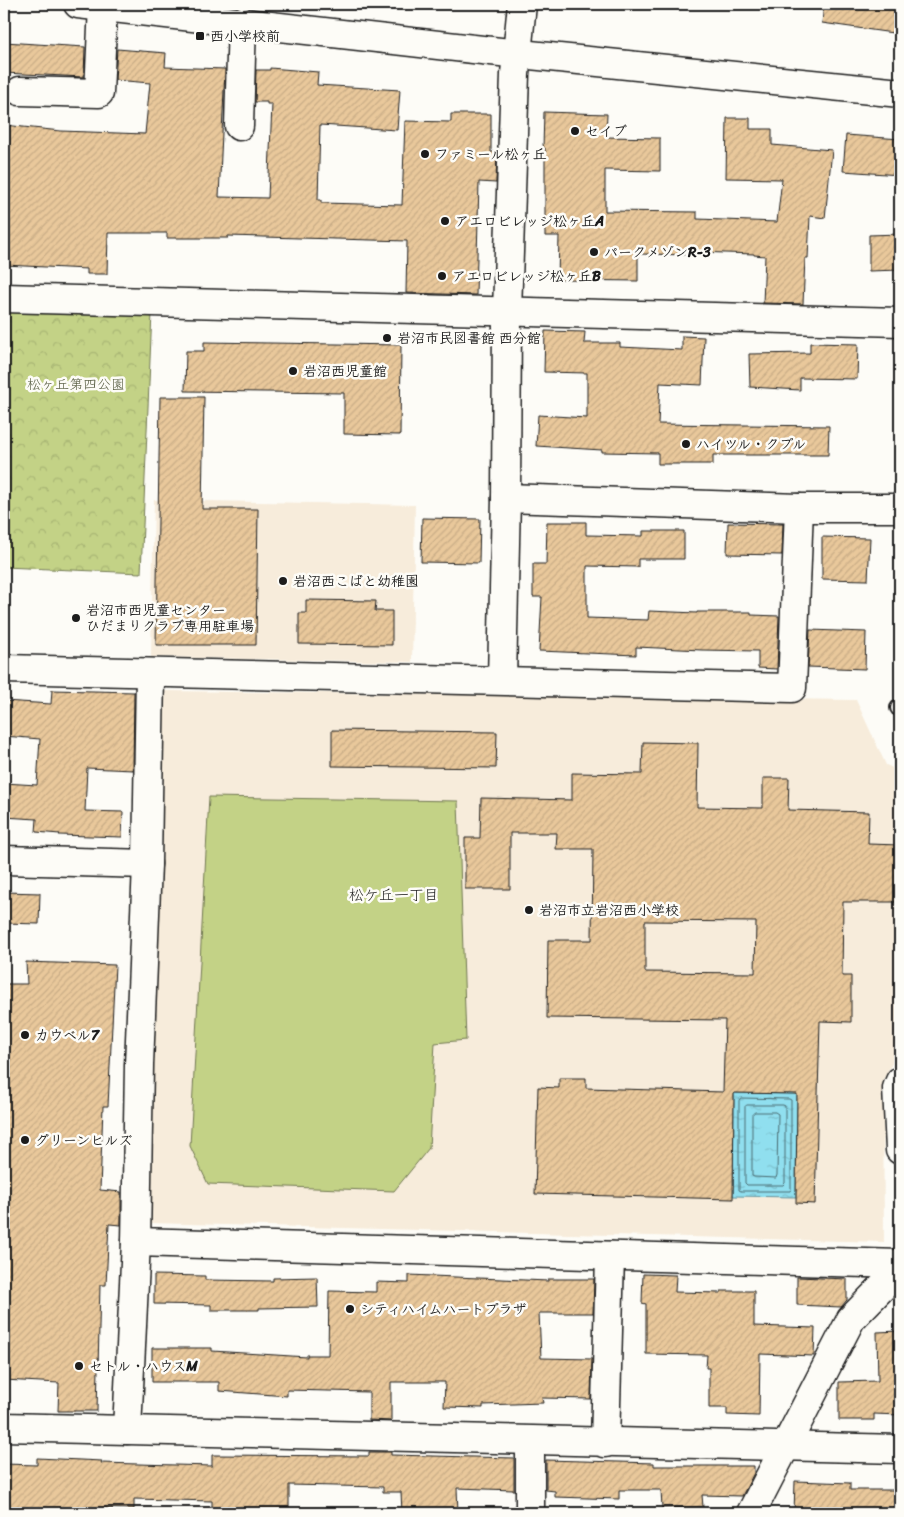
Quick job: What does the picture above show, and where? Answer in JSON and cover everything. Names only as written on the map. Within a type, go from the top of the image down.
[{"type":"street","points":[[502,680],[506,498],[507,311],[516,53],[522,4]]},
{"type":"street","points":[[20,91],[99,93],[90,5],[516,53],[900,93]]},
{"type":"street","points":[[239,126],[242,22]]},
{"type":"street","points":[[4,298],[900,322]]},
{"type":"street","points":[[506,498],[799,508],[900,508]]},
{"type":"street","points":[[4,669],[792,688],[799,508]]},
{"type":"street","points":[[127,1430],[136,1242],[139,1065],[147,864],[150,673]]},
{"type":"street","points":[[4,860],[147,864]]},
{"type":"street","points":[[900,1081],[897,1088],[900,1150]]},
{"type":"street","points":[[136,1242],[900,1264]]},
{"type":"street","points":[[605,1443],[610,1256]]},
{"type":"street","points":[[751,1513],[851,1319],[900,1269]]},
{"type":"street","points":[[4,1427],[900,1449]]},
{"type":"street","points":[[530,1440],[530,1513]]},
{"type":"shaded area","name":"岩沼西こばと幼稚園","points":[[154,500],[415,505],[412,662],[151,657]]},
{"type":"shaded area","name":"岩沼市立岩沼西小学校","points":[[164,691],[856,700],[886,765],[900,771],[900,1049],[883,1080],[884,1242],[149,1223]]},
{"type":"green space","name":"松ヶ丘第四公園","points":[[4,306],[152,312],[141,573],[4,567]]},
{"type":"green space","points":[[209,797],[458,801],[466,1040],[435,1043],[429,1148],[394,1191],[208,1184],[190,1146]]},
{"type":"water","points":[[734,1093],[797,1094],[796,1197],[733,1196]]},
{"type":"building","points":[[824,4],[900,4],[900,34],[822,23]]},
{"type":"building","points":[[4,42],[85,47],[84,77],[4,73]]},
{"type":"building","points":[[117,49],[166,53],[165,67],[225,69],[219,197],[268,198],[272,104],[255,102],[256,70],[270,70],[270,68],[318,72],[317,85],[400,90],[397,130],[320,125],[318,200],[321,200],[321,203],[402,205],[405,121],[451,122],[451,114],[491,114],[491,152],[497,152],[496,183],[479,182],[476,295],[406,293],[407,241],[228,236],[228,238],[167,238],[167,233],[108,233],[107,274],[87,274],[87,269],[4,265],[4,125],[61,131],[145,134],[150,83],[115,80]]},
{"type":"building","points":[[544,112],[607,114],[606,137],[660,138],[660,171],[605,170],[605,211],[697,212],[697,219],[777,222],[782,179],[726,178],[727,118],[750,118],[750,129],[772,129],[772,145],[832,150],[825,218],[810,216],[808,258],[805,258],[803,304],[763,303],[765,256],[754,254],[697,252],[697,255],[638,254],[638,281],[558,280],[559,236],[545,236]]},
{"type":"building","points":[[846,135],[900,139],[900,175],[843,171]]},
{"type":"building","points":[[900,234],[900,270],[869,271],[869,235]]},
{"type":"building","points":[[545,331],[585,332],[584,343],[620,343],[620,347],[682,350],[682,336],[704,337],[702,385],[660,383],[658,424],[829,426],[828,455],[713,455],[713,464],[658,464],[658,453],[602,452],[602,450],[536,446],[538,415],[587,418],[587,373],[544,372]]},
{"type":"building","name":"岩沼西児童館","points":[[204,342],[401,345],[400,435],[344,434],[344,393],[185,391],[186,351],[204,351]]},
{"type":"building","points":[[810,343],[858,344],[857,379],[800,378],[800,390],[750,387],[749,354],[810,353]]},
{"type":"building","points":[[160,397],[204,397],[202,509],[258,509],[256,645],[156,645]]},
{"type":"building","points":[[422,518],[480,519],[479,563],[421,562]]},
{"type":"building","points":[[547,522],[586,522],[586,535],[643,536],[643,531],[684,531],[684,559],[638,559],[638,567],[587,566],[587,618],[648,620],[649,611],[697,613],[751,612],[751,615],[779,616],[777,669],[758,668],[758,651],[636,647],[636,655],[539,651],[542,597],[533,597],[533,564],[546,564]]},
{"type":"building","points":[[728,523],[783,524],[782,555],[727,554]]},
{"type":"building","points":[[822,537],[870,538],[868,580],[822,579]]},
{"type":"building","points":[[306,600],[376,601],[375,611],[392,611],[392,645],[299,644],[299,613],[306,613]]},
{"type":"building","points":[[810,630],[866,632],[865,669],[808,667]]},
{"type":"building","points":[[52,690],[134,692],[133,770],[87,768],[85,811],[123,812],[122,837],[59,835],[36,832],[37,819],[4,817],[4,783],[37,785],[40,739],[4,736],[4,701],[51,704]]},
{"type":"building","points":[[332,730],[497,732],[496,768],[332,766]]},
{"type":"building","points":[[643,742],[698,743],[697,807],[763,808],[763,778],[789,778],[788,810],[869,812],[868,844],[900,845],[900,902],[843,902],[842,976],[851,976],[851,1022],[820,1021],[815,1204],[796,1203],[797,1094],[734,1093],[733,1199],[535,1194],[538,1087],[559,1088],[559,1078],[586,1078],[586,1088],[723,1092],[725,1020],[547,1018],[548,940],[592,940],[593,849],[556,849],[557,833],[510,833],[510,889],[465,889],[465,838],[480,838],[481,798],[572,800],[572,773],[642,774]],"holes":[[[645,921],[756,922],[755,973],[645,972]]]},
{"type":"building","points":[[4,892],[40,893],[39,924],[4,923]]},
{"type":"building","points":[[26,962],[115,965],[108,1106],[103,1106],[100,1190],[121,1192],[121,1225],[109,1224],[106,1285],[100,1285],[97,1411],[58,1411],[59,1383],[4,1380],[4,984],[27,984]]},
{"type":"building","points":[[643,1274],[676,1275],[675,1292],[721,1293],[721,1291],[754,1291],[754,1326],[815,1328],[814,1356],[760,1354],[759,1416],[727,1415],[727,1408],[709,1408],[709,1368],[706,1368],[707,1355],[646,1354],[646,1304],[642,1303]]},
{"type":"building","points":[[154,1275],[205,1276],[205,1280],[273,1281],[273,1278],[317,1277],[318,1307],[211,1310],[211,1305],[154,1304]]},
{"type":"building","points":[[409,1275],[548,1281],[548,1279],[594,1279],[593,1313],[539,1313],[541,1358],[592,1359],[591,1399],[542,1398],[543,1403],[483,1405],[483,1408],[444,1407],[445,1382],[391,1382],[391,1421],[369,1420],[369,1392],[287,1390],[287,1396],[219,1391],[219,1382],[152,1382],[152,1348],[212,1348],[212,1351],[307,1357],[307,1355],[328,1355],[329,1291],[376,1292],[376,1282],[409,1283]]},
{"type":"building","points":[[797,1277],[847,1279],[847,1300],[841,1307],[797,1305]]},
{"type":"building","points":[[900,1331],[900,1415],[874,1414],[874,1420],[839,1420],[839,1382],[878,1381],[877,1332]]},
{"type":"building","points":[[369,1452],[391,1452],[391,1455],[514,1458],[514,1490],[457,1488],[458,1513],[402,1513],[401,1492],[383,1492],[383,1487],[289,1485],[289,1513],[269,1513],[268,1509],[212,1509],[212,1501],[134,1499],[134,1509],[88,1508],[87,1513],[4,1513],[4,1464],[37,1465],[37,1458],[102,1461],[101,1463],[212,1466],[212,1455],[369,1456]]},
{"type":"building","points":[[546,1460],[654,1463],[654,1466],[754,1466],[754,1473],[742,1496],[702,1495],[703,1507],[662,1508],[661,1490],[619,1490],[619,1499],[555,1497],[555,1491],[546,1490]]},
{"type":"building","points":[[795,1481],[850,1483],[850,1490],[900,1490],[900,1513],[794,1513]]},
{"type":"place","name":"西小学校前","points":[[200,36]]},
{"type":"place","name":"セイブ","points":[[575,131]]},
{"type":"place","name":"ファミール松ヶ丘","points":[[425,154]]},
{"type":"place","name":"アエロビレッジ松ヶ丘A","points":[[445,221]]},
{"type":"place","name":"パークメゾンR-3","points":[[594,252]]},
{"type":"place","name":"アエロビレッジ松ヶ丘B","points":[[442,276]]},
{"type":"place","name":"岩沼市民図書館 西分館","points":[[387,338]]},
{"type":"place","name":"岩沼西児童館","points":[[293,371]]},
{"type":"place","name":"ハイツル・クプル","points":[[686,444]]},
{"type":"place","name":"岩沼西こばと幼稚園","points":[[283,581]]},
{"type":"place","name":"岩沼市西児童センター ひだまりクラブ専用駐車場","points":[[76,618]]},
{"type":"place","name":"岩沼市立岩沼西小学校","points":[[529,910]]},
{"type":"place","name":"カウベル7","points":[[25,1035]]},
{"type":"place","name":"グリーンヒルズ","points":[[25,1140]]},
{"type":"place","name":"シティハイムハートプラザ","points":[[350,1309]]},
{"type":"place","name":"セトル・ハウスM","points":[[79,1366]]},
{"type":"district","name":"松ケ丘一丁目","points":[[394,895]]}]
